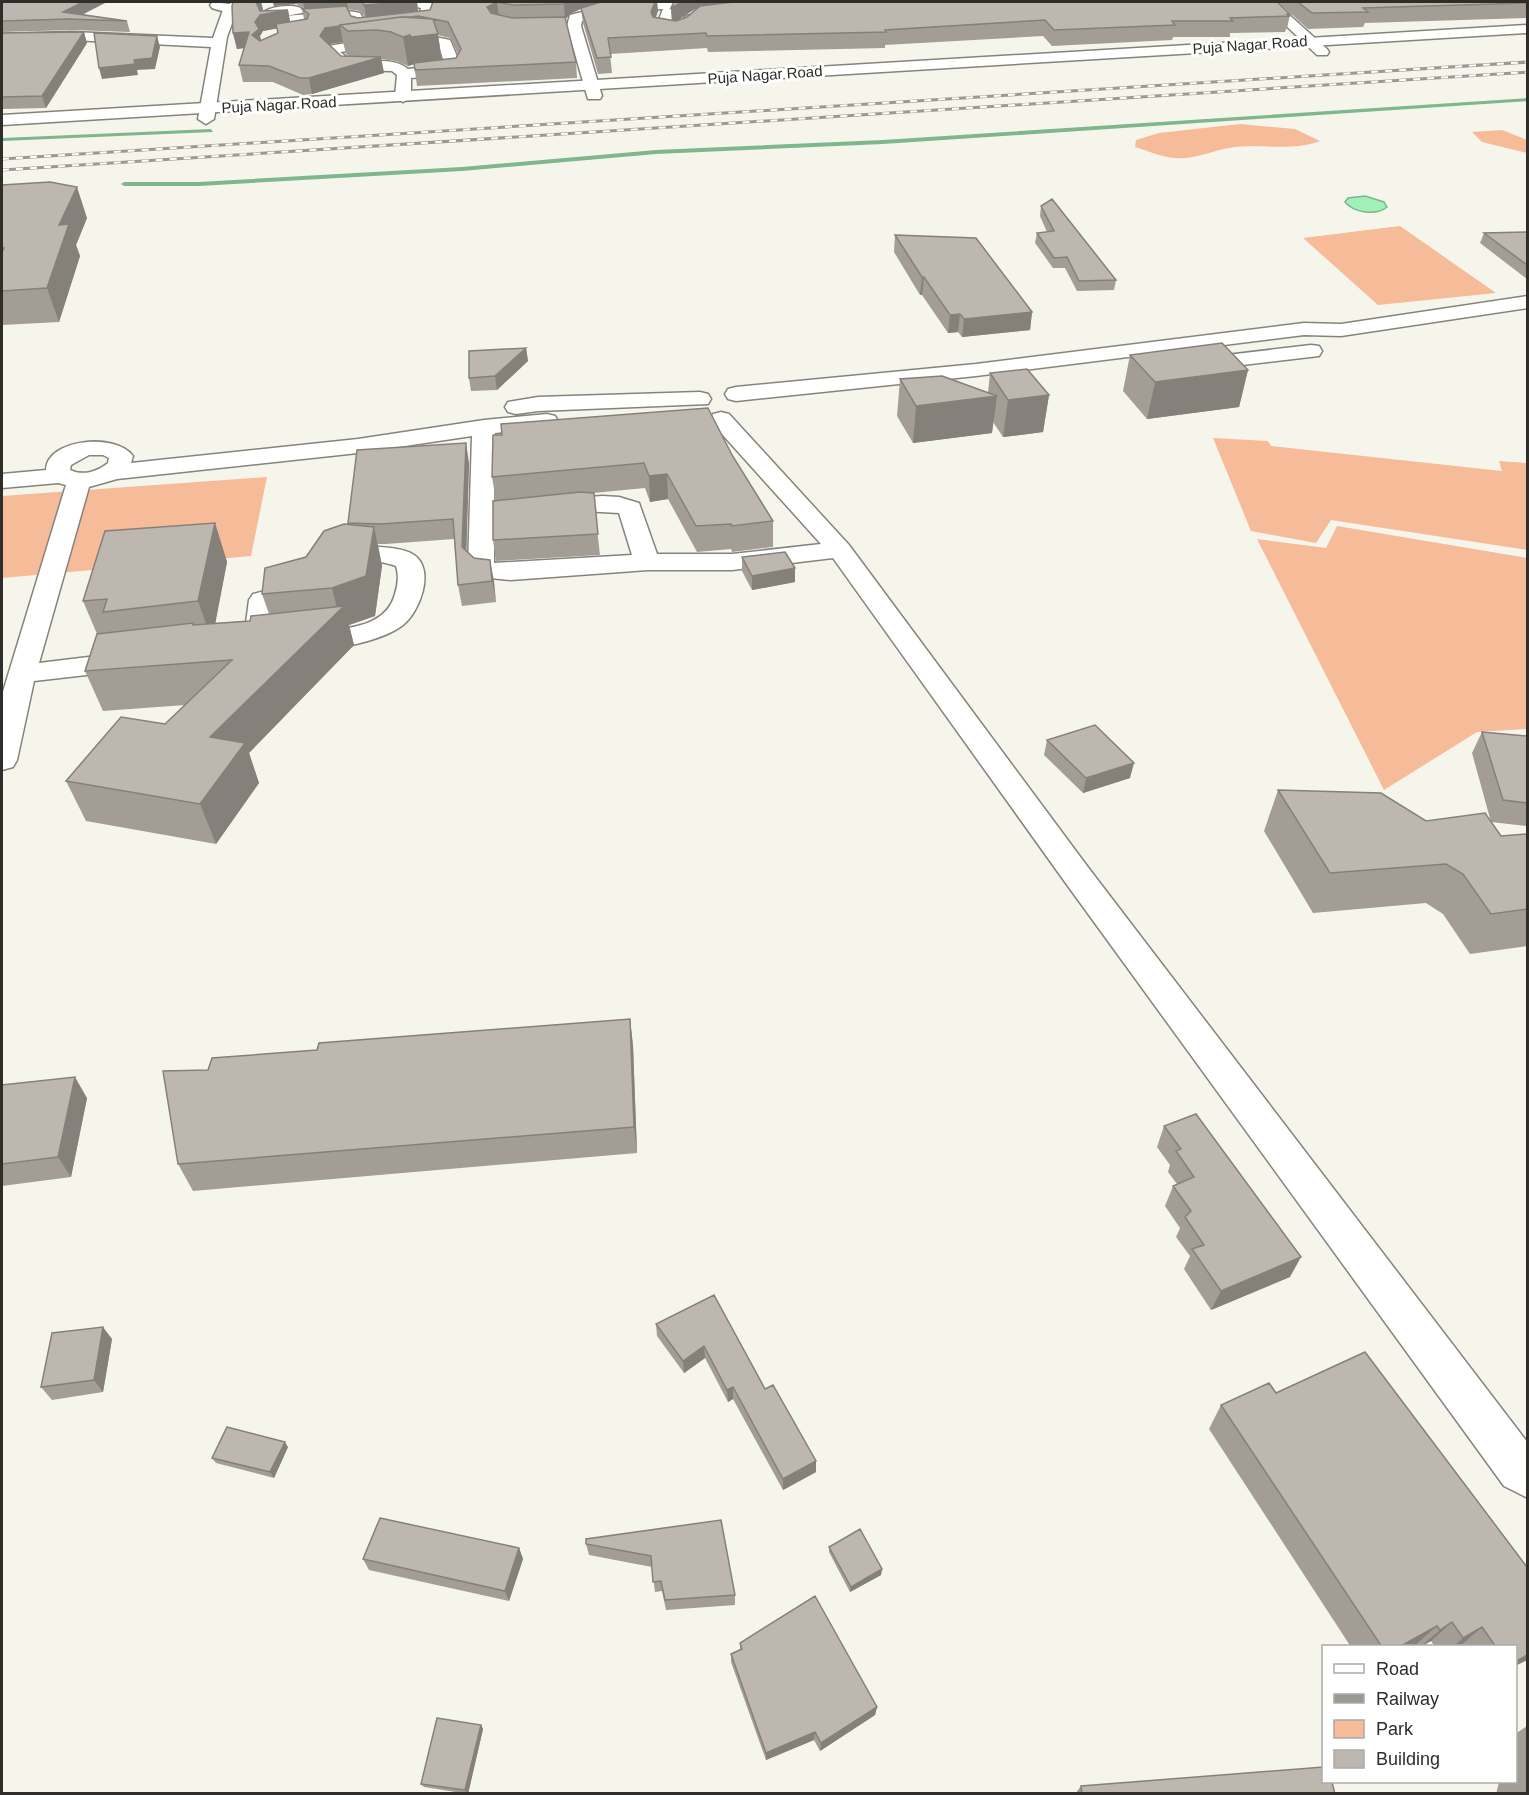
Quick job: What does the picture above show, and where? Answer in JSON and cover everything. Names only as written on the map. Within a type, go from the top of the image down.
[{"type":"street","points":[[296,10],[353,15],[361,27],[425,22],[428,9],[426,6],[413,2]]},
{"type":"street","points":[[1268,2],[1316,46]]},
{"type":"street","points":[[207,114],[219,43],[238,3]]},
{"type":"street","points":[[593,91],[568,26],[579,16],[618,7],[670,5],[661,28],[667,30],[683,29],[693,16],[702,14]]},
{"type":"street","points":[[268,37],[273,34],[304,30],[306,27],[296,10]]},
{"type":"street","name":"Puja Nagar Road","points":[[2,120],[207,114],[593,91],[1316,46],[1527,29]]},
{"type":"street","points":[[2,38],[72,36],[219,43]]},
{"type":"street","points":[[402,71],[452,69],[453,66],[444,43],[421,39],[340,48],[334,49],[332,53],[349,67],[378,66],[382,59],[398,56],[403,58],[402,71],[403,97]]},
{"type":"street","name":"Puja Nagar Road","points":[[1316,46],[1527,40]]},
{"type":"street","name":"Puja Nagar Road","points":[[2,130],[403,97],[593,91]]},
{"type":"street","points":[[2,481],[69,471],[94,448],[112,449],[115,462],[358,436],[721,408],[982,380],[1231,337],[1304,329],[1341,330],[1527,302]]},
{"type":"street","points":[[1172,368],[1320,350],[1341,330]]},
{"type":"street","points":[[1231,337],[1248,358]]},
{"type":"street","points":[[909,398],[982,380],[1034,384]]},
{"type":"street","points":[[358,436],[538,404],[810,408]]},
{"type":"street","points":[[721,408],[840,550],[1076,874],[1520,1470],[1527,1475]]},
{"type":"street","points":[[484,427],[481,567],[488,571],[511,572],[648,562],[732,562],[840,550]]},
{"type":"street","points":[[2,461],[69,471]]},
{"type":"street","points":[[2,760],[69,471]]},
{"type":"street","points":[[482,514],[602,504],[625,505],[630,508],[640,544],[648,562]]},
{"type":"street","points":[[380,554],[406,561],[412,570],[408,603],[399,615],[381,627],[361,634],[247,648],[262,600],[307,588],[317,567],[325,560],[344,555],[380,554]]},
{"type":"street","points":[[22,674],[158,658]]},
{"type":"green space","points":[[1240,124],[1295,129],[1320,141],[1287,147],[1229,148],[1182,158],[1165,156],[1135,147],[1136,140],[1159,133]]},
{"type":"green space","points":[[1502,130],[1527,140],[1527,153],[1482,142],[1472,132]]},
{"type":"green space","points":[[1400,226],[1496,293],[1378,305],[1303,238]]},
{"type":"green space","points":[[1213,438],[1268,441],[1271,446],[1502,471],[1499,461],[1527,463],[1527,550],[1331,520],[1316,543],[1251,531]]},
{"type":"green space","points":[[267,477],[251,556],[2,578],[2,496]]},
{"type":"green space","points":[[1337,526],[1527,558],[1527,729],[1477,732],[1384,790],[1257,539],[1326,548]]},
{"type":"shaded area","points":[[1365,196],[1384,202],[1387,207],[1377,212],[1365,212],[1354,209],[1345,202],[1348,198]]},
{"type":"building","points":[[2,2],[83,2],[63,12],[127,21],[68,19],[2,21]]},
{"type":"building","points":[[233,2],[256,2],[260,11],[288,10],[260,15],[255,22],[259,29],[252,35],[260,41],[278,33],[276,24],[307,19],[309,14],[302,9],[346,6],[351,16],[358,18],[430,10],[433,2],[497,2],[487,7],[491,13],[512,18],[565,17],[576,62],[415,70],[414,63],[456,58],[461,49],[448,22],[418,16],[325,28],[320,36],[341,56],[381,57],[309,78],[300,78],[269,66],[239,65],[249,32],[233,33]]},
{"type":"building","points":[[362,2],[406,2],[364,5]]},
{"type":"building","points":[[497,2],[566,2],[564,4],[513,5]]},
{"type":"building","points":[[601,2],[655,2],[651,12],[653,17],[676,21],[687,17],[700,6],[733,2],[1277,2],[1290,14],[1287,14],[1289,16],[1230,18],[1233,21],[1172,21],[1175,25],[1054,30],[1045,20],[885,30],[886,32],[707,36],[706,33],[608,38],[611,57],[597,58],[581,8]]},
{"type":"building","points":[[674,2],[682,2],[671,8]]},
{"type":"building","points":[[1298,2],[1527,3],[1363,8],[1368,12],[1312,13]]},
{"type":"building","points":[[401,17],[433,19],[438,34],[403,37],[377,30],[348,31],[340,25]]},
{"type":"building","points":[[84,32],[42,96],[2,97],[2,33]]},
{"type":"building","points":[[94,33],[157,36],[152,58],[134,60],[135,64],[99,68]]},
{"type":"building","points":[[50,182],[77,187],[59,225],[69,224],[47,288],[2,291],[2,252],[4,248],[2,248],[2,185]]},
{"type":"building","points":[[1052,199],[1116,280],[1079,281],[1067,257],[1054,258],[1037,233],[1054,231],[1041,206]]},
{"type":"building","points":[[1527,232],[1527,265],[1484,233]]},
{"type":"building","points":[[895,235],[976,238],[1032,312],[964,319],[960,314],[950,315]]},
{"type":"building","points":[[1222,343],[1248,370],[1155,382],[1130,355]]},
{"type":"building","points":[[526,348],[495,376],[469,378],[469,351]]},
{"type":"building","points":[[1027,369],[1049,395],[1008,400],[990,373]]},
{"type":"building","points":[[942,376],[997,396],[916,406],[900,379]]},
{"type":"building","points":[[708,408],[732,455],[773,521],[732,526],[731,524],[696,526],[667,474],[649,476],[644,463],[492,477],[493,435],[502,435],[501,424]]},
{"type":"building","points":[[466,443],[462,547],[474,558],[490,560],[492,581],[458,585],[453,519],[381,524],[348,523],[357,450]]},
{"type":"building","points":[[580,492],[594,493],[598,534],[493,540],[493,501]]},
{"type":"building","points":[[215,523],[198,601],[103,612],[107,599],[83,601],[105,531]]},
{"type":"building","points":[[344,524],[374,527],[366,576],[332,588],[262,594],[265,568],[306,557],[324,531]]},
{"type":"building","points":[[785,552],[795,568],[752,576],[742,557]]},
{"type":"building","points":[[344,606],[210,737],[245,743],[200,804],[66,781],[121,717],[165,724],[232,660],[85,671],[97,634],[193,623],[193,625],[250,621],[251,616]]},
{"type":"building","points":[[1095,725],[1134,763],[1086,778],[1047,740]]},
{"type":"building","points":[[1482,732],[1527,736],[1527,803],[1503,800]]},
{"type":"building","points":[[1278,790],[1381,793],[1426,821],[1485,813],[1501,836],[1527,834],[1527,909],[1491,914],[1463,874],[1446,864],[1330,873]]},
{"type":"building","points":[[630,1019],[634,1127],[178,1164],[163,1071],[208,1070],[212,1058],[317,1050],[319,1043]]},
{"type":"building","points":[[75,1077],[58,1157],[2,1164],[2,1085]]},
{"type":"building","points":[[1196,1114],[1301,1257],[1221,1291],[1192,1249],[1204,1245],[1185,1217],[1191,1211],[1173,1186],[1194,1177],[1176,1151],[1181,1149],[1164,1126]]},
{"type":"building","points":[[714,1295],[765,1389],[773,1385],[816,1461],[783,1479],[733,1387],[727,1390],[704,1346],[683,1361],[656,1324]]},
{"type":"building","points":[[103,1327],[94,1380],[41,1387],[52,1333]]},
{"type":"building","points":[[1365,1352],[1527,1567],[1527,1655],[1517,1661],[1517,1645],[1495,1645],[1482,1627],[1463,1638],[1452,1622],[1440,1630],[1437,1626],[1403,1645],[1381,1645],[1221,1405],[1269,1383],[1276,1393]]},
{"type":"building","points":[[227,1427],[285,1442],[270,1472],[212,1458]]},
{"type":"building","points":[[380,1518],[519,1548],[505,1591],[363,1559]]},
{"type":"building","points":[[721,1520],[735,1595],[665,1600],[661,1581],[653,1582],[651,1556],[586,1544],[586,1539]]},
{"type":"building","points":[[860,1529],[882,1569],[851,1587],[829,1547]]},
{"type":"building","points":[[815,1596],[877,1707],[821,1743],[815,1732],[766,1753],[731,1654],[742,1649],[740,1643]]},
{"type":"building","points":[[437,1718],[481,1725],[465,1790],[421,1784]]},
{"type":"building","points":[[1322,1767],[1322,1783],[1332,1783],[1335,1794],[1082,1794],[1081,1786]]},
{"type":"waterway","points":[[124,184],[199,184],[462,169],[656,152],[883,142],[1528,99]]},
{"type":"waterway","points":[[2,140],[211,131]]},
{"type":"railway","points":[[2,159],[1528,62]]},
{"type":"railway","points":[[2,170],[1528,72]]}]
